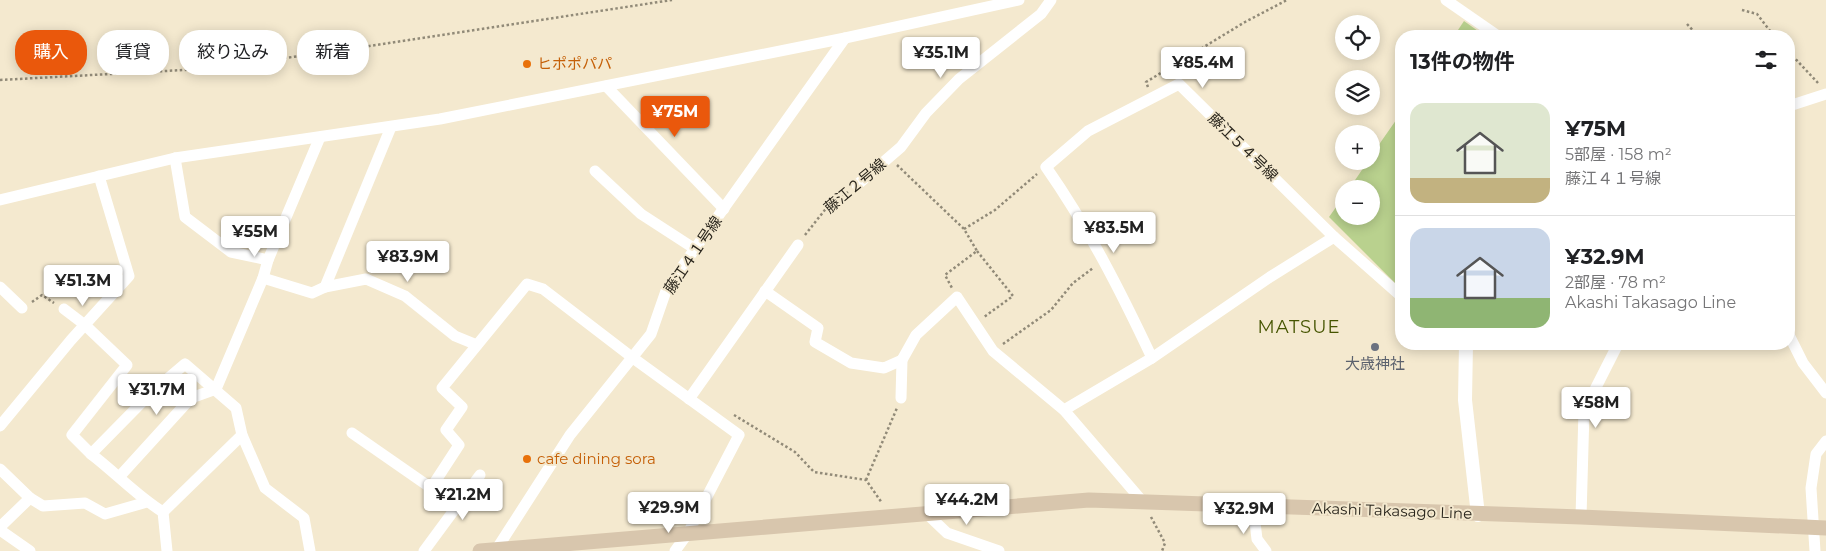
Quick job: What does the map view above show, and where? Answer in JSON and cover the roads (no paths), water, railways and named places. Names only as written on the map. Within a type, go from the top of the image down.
[{"type":"main road","name":"Akashi Takasago Line","points":[[480,551],[926,512],[1089,500],[1819,527]]},
{"type":"street","points":[[0,200],[175,158],[440,120],[846,38],[1019,0]]},
{"type":"street","name":"藤江２号線","points":[[857,185],[901,147],[926,113],[959,79],[1041,14],[1051,0]]},
{"type":"street","points":[[1446,0],[1489,30]]},
{"type":"street","name":"藤江４１号線","points":[[496,550],[570,435],[651,334],[667,288],[846,38]]},
{"type":"street","name":"藤江５４号線","points":[[1152,358],[1118,284],[1074,208],[1046,167],[1088,131],[1179,84],[1334,237]]},
{"type":"street","points":[[606,86],[724,209]]},
{"type":"street","points":[[1795,103],[1823,90]]},
{"type":"street","points":[[325,287],[391,127]]},
{"type":"street","points":[[120,476],[191,398],[216,389],[320,137]]},
{"type":"street","points":[[175,158],[185,218],[230,252],[268,260]]},
{"type":"street","points":[[596,171],[641,214],[695,249]]},
{"type":"street","points":[[0,426],[129,276],[99,176]]},
{"type":"street","points":[[1064,410],[1152,358],[1270,277],[1334,237],[1395,291]]},
{"type":"street","points":[[689,399],[798,245]]},
{"type":"street","points":[[263,278],[312,293],[325,287],[366,279],[405,296],[455,336],[478,345]]},
{"type":"street","points":[[431,488],[459,445],[446,430],[462,407],[442,388],[527,284],[544,289],[633,358],[739,435],[688,533],[675,551]]},
{"type":"street","points":[[0,286],[22,308]]},
{"type":"street","points":[[765,291],[818,328],[815,342],[851,364],[884,368],[902,360]]},
{"type":"street","points":[[902,398],[902,360],[916,336],[957,297],[993,351],[1064,410],[1143,502]]},
{"type":"street","points":[[64,309],[85,325],[127,364],[72,435],[91,454],[120,476],[147,502],[163,512]]},
{"type":"street","points":[[1795,347],[1803,363],[1826,392]]},
{"type":"street","points":[[1466,350],[1465,400],[1478,514]]},
{"type":"street","points":[[1581,517],[1584,412],[1615,350]]},
{"type":"street","points":[[91,454],[152,392],[185,364],[236,408],[242,435],[265,488],[304,518],[310,551]]},
{"type":"street","points":[[352,433],[457,506]]},
{"type":"street","points":[[163,512],[242,435]]},
{"type":"street","points":[[1815,551],[1819,527],[1811,488],[1816,454],[1826,441]]},
{"type":"street","points":[[0,469],[30,498],[43,506],[85,503],[105,514],[147,502]]},
{"type":"street","points":[[424,551],[480,475]]},
{"type":"street","points":[[30,498],[0,528],[30,551]]},
{"type":"street","points":[[1253,506],[1257,539],[1266,551]]},
{"type":"street","points":[[163,512],[166,551]]},
{"type":"street","points":[[926,512],[946,533],[999,551]]},
{"type":"place","name":"ヒポポパパ","points":[[527,64]]},
{"type":"place","name":"大歳神社","points":[[1375,347]]},
{"type":"place","name":"cafe dining sora","points":[[527,459]]},
{"type":"district","name":"MATSUE","points":[[1299,327]]}]
